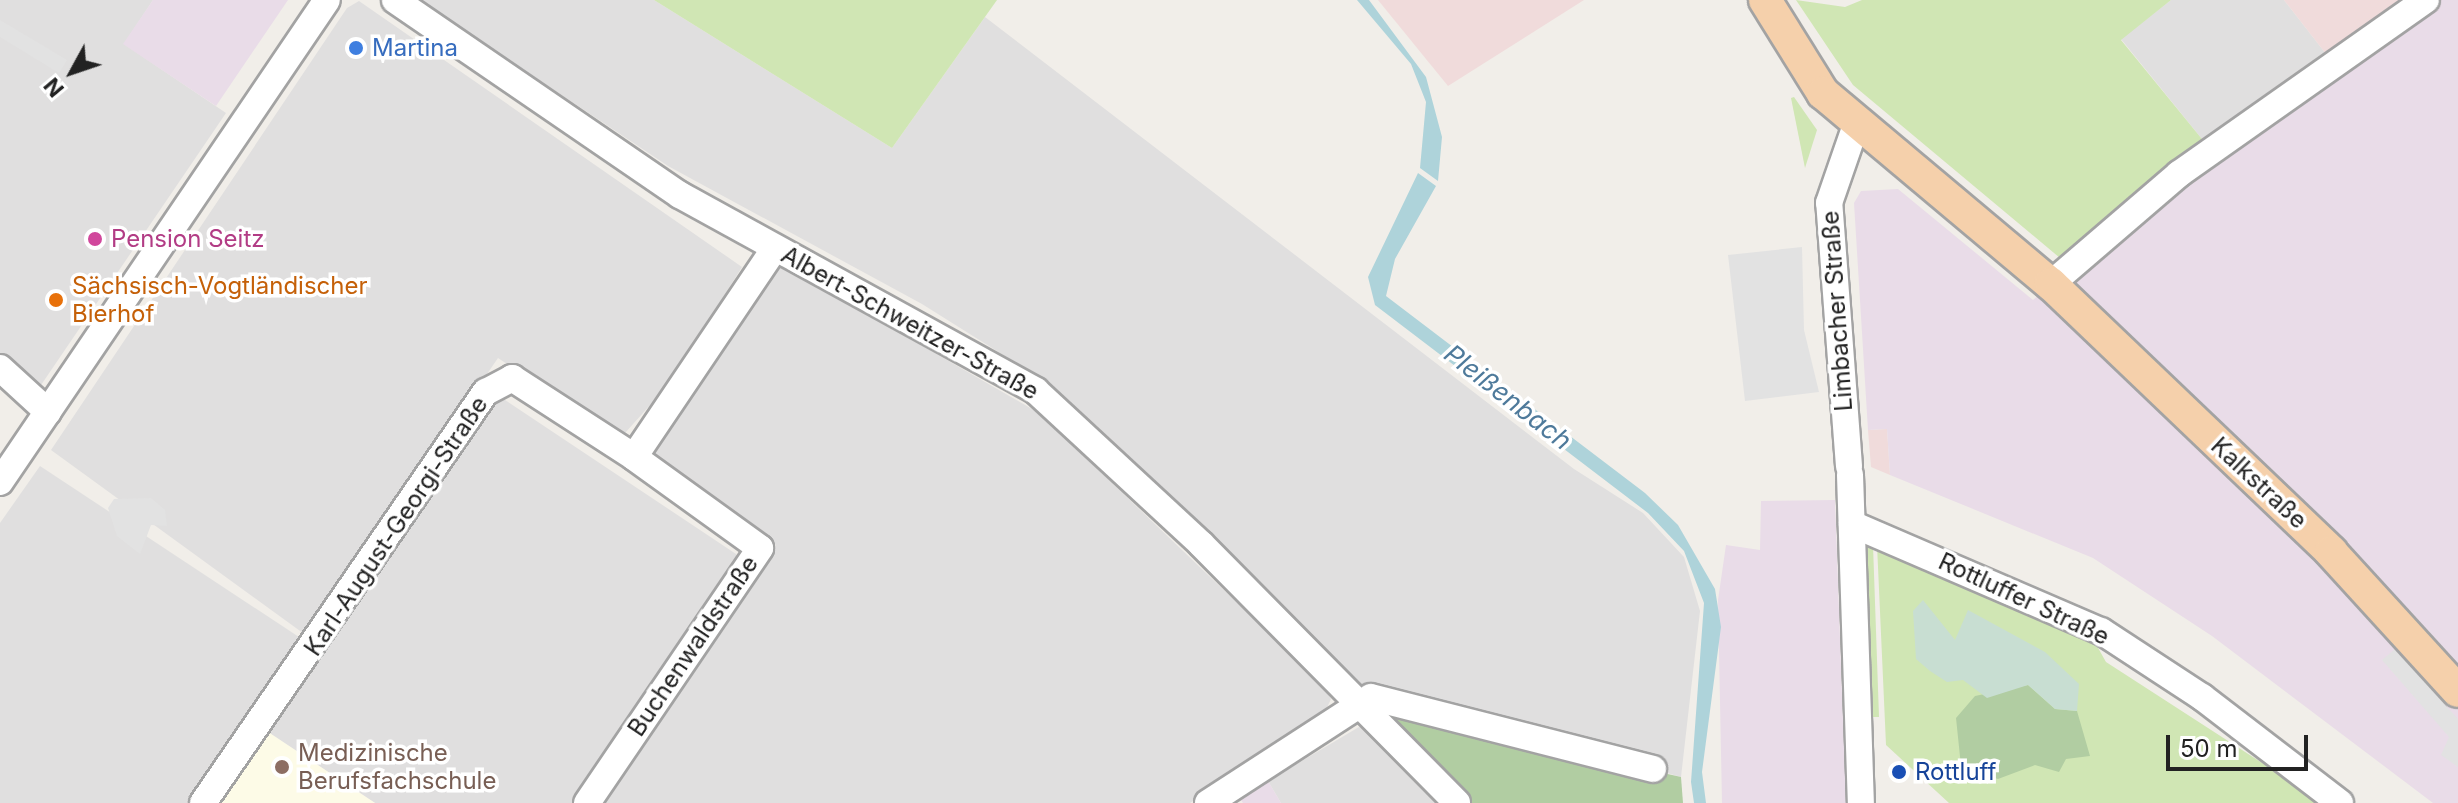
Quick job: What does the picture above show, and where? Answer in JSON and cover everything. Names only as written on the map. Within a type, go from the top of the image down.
[{"type":"main road","points":[[1765,0],[1823,93],[1856,125]]},
{"type":"main road","name":"Kalkstraße","points":[[1856,125],[2051,284],[2331,552],[2458,691]]},
{"type":"street","points":[[0,482],[327,0]]},
{"type":"street","name":"Albert-Schweitzer-Straße","points":[[395,0],[680,195],[1036,391],[1357,702]]},
{"type":"street","points":[[2051,284],[2179,174],[2426,0]]},
{"type":"street","name":"Limbacher Straße","points":[[1856,125],[1829,203],[1852,524],[1861,803]]},
{"type":"street","points":[[634,457],[775,248]]},
{"type":"street","points":[[0,368],[48,412]]},
{"type":"street","name":"Karl-August-Georgi-Straße","points":[[203,803],[486,392],[512,378],[634,457]]},
{"type":"street","name":"Buchenwaldstraße","points":[[587,803],[760,548],[634,457]]},
{"type":"street","name":"Rottluffer Straße","points":[[1852,524],[2101,631],[2202,697],[2340,803]]},
{"type":"street","points":[[1208,803],[1357,702],[1371,697],[1653,769]]},
{"type":"street","points":[[1357,702],[1457,803]]},
{"type":"shaded area","points":[[0,0],[153,0],[124,44],[226,113],[39,388],[0,357]]},
{"type":"shaded area","points":[[153,0],[288,0],[216,106],[123,44]]},
{"type":"shaded area","points":[[419,0],[654,0],[892,148],[985,17],[1574,469],[1643,513],[1684,557],[1700,611],[1681,777],[1363,686],[1051,385],[922,304],[668,166]]},
{"type":"shaded area","points":[[1378,0],[1584,0],[1448,86]]},
{"type":"shaded area","points":[[2171,0],[2284,0],[2330,59],[2206,144],[2121,39]]},
{"type":"shaded area","points":[[2284,0],[2414,0],[2330,59]]},
{"type":"shaded area","points":[[2426,0],[2458,0],[2458,803],[2433,803],[2212,636],[2093,558],[1890,475],[1887,429],[1868,430],[1854,203],[1861,191],[1898,189],[2033,300],[2179,174]]},
{"type":"shaded area","points":[[359,1],[742,267],[669,384],[625,433],[611,434],[498,358],[307,636],[51,450],[347,8]]},
{"type":"shaded area","points":[[0,20],[67,60],[59,73],[0,37]]},
{"type":"shaded area","points":[[1802,247],[1804,330],[1819,392],[1745,401],[1728,255]]},
{"type":"shaded area","points":[[779,263],[1039,413],[1323,685],[1331,699],[1323,716],[1190,803],[597,803],[776,545],[659,466],[655,450]]},
{"type":"shaded area","points":[[499,396],[736,554],[738,563],[573,803],[375,803],[268,732]]},
{"type":"shaded area","points":[[1887,429],[1890,475],[1871,467],[1868,430]]},
{"type":"shaded area","points":[[40,466],[305,641],[195,803],[0,803],[0,523]]},
{"type":"shaded area","points":[[151,498],[165,510],[167,526],[151,525],[140,554],[117,536],[108,508],[114,499]]},
{"type":"shaded area","points":[[1835,500],[1846,803],[1722,803],[1718,600],[1726,545],[1760,550],[1761,501]]},
{"type":"shaded area","points":[[2395,649],[2458,719],[2458,767],[2441,755],[2449,737],[2382,660]]},
{"type":"shaded area","points":[[1359,727],[1367,728],[1441,803],[1281,803],[1268,781]]},
{"type":"shaded area","name":"Medizinische Berufsfachschule","points":[[268,732],[375,803],[216,803]]},
{"type":"shaded area","points":[[1268,781],[1281,803],[1243,803],[1241,800]]},
{"type":"green space","points":[[654,0],[997,0],[892,148]]},
{"type":"green space","points":[[1796,0],[1845,7],[1862,0],[2171,0],[2121,40],[2206,144],[2060,258],[1853,85]]},
{"type":"green space","points":[[1794,97],[1817,130],[1805,168],[1791,98]]},
{"type":"green space","points":[[1867,545],[1873,545],[1879,717],[1873,717]]},
{"type":"green space","points":[[1877,545],[2093,639],[2106,662],[2324,803],[1949,803],[1886,745]]},
{"type":"green space","points":[[1923,600],[1955,640],[1968,610],[2045,652],[2079,684],[2077,711],[2055,709],[2028,685],[1987,698],[1963,680],[1947,682],[1930,671],[1916,659],[1913,611]]},
{"type":"green space","points":[[2028,685],[2055,709],[2077,711],[2090,756],[2066,759],[2059,772],[2035,765],[1998,779],[1961,766],[1956,718],[1975,696]]},
{"type":"green space","points":[[1392,712],[1681,777],[1683,803],[1466,803],[1381,719]]},
{"type":"water","points":[[1357,0],[1369,0],[1426,77],[1442,137],[1438,181],[1420,168],[1426,102],[1411,64]]},
{"type":"water","name":"Pleißenbach","points":[[1418,173],[1436,186],[1395,259],[1386,296],[1645,493],[1678,525],[1715,589],[1721,627],[1702,772],[1706,803],[1694,803],[1691,782],[1704,603],[1684,551],[1648,513],[1375,305],[1368,277]]},
{"type":"place","name":"Martina","points":[[356,48]]},
{"type":"place","name":"Pension Seitz","points":[[95,239]]},
{"type":"place","name":"Sächsisch-Vogtländischer Bierhof","points":[[56,300]]},
{"type":"place","name":"Medizinische Berufsfachschule","points":[[282,767]]},
{"type":"place","name":"Rottluff","points":[[1899,772]]}]
